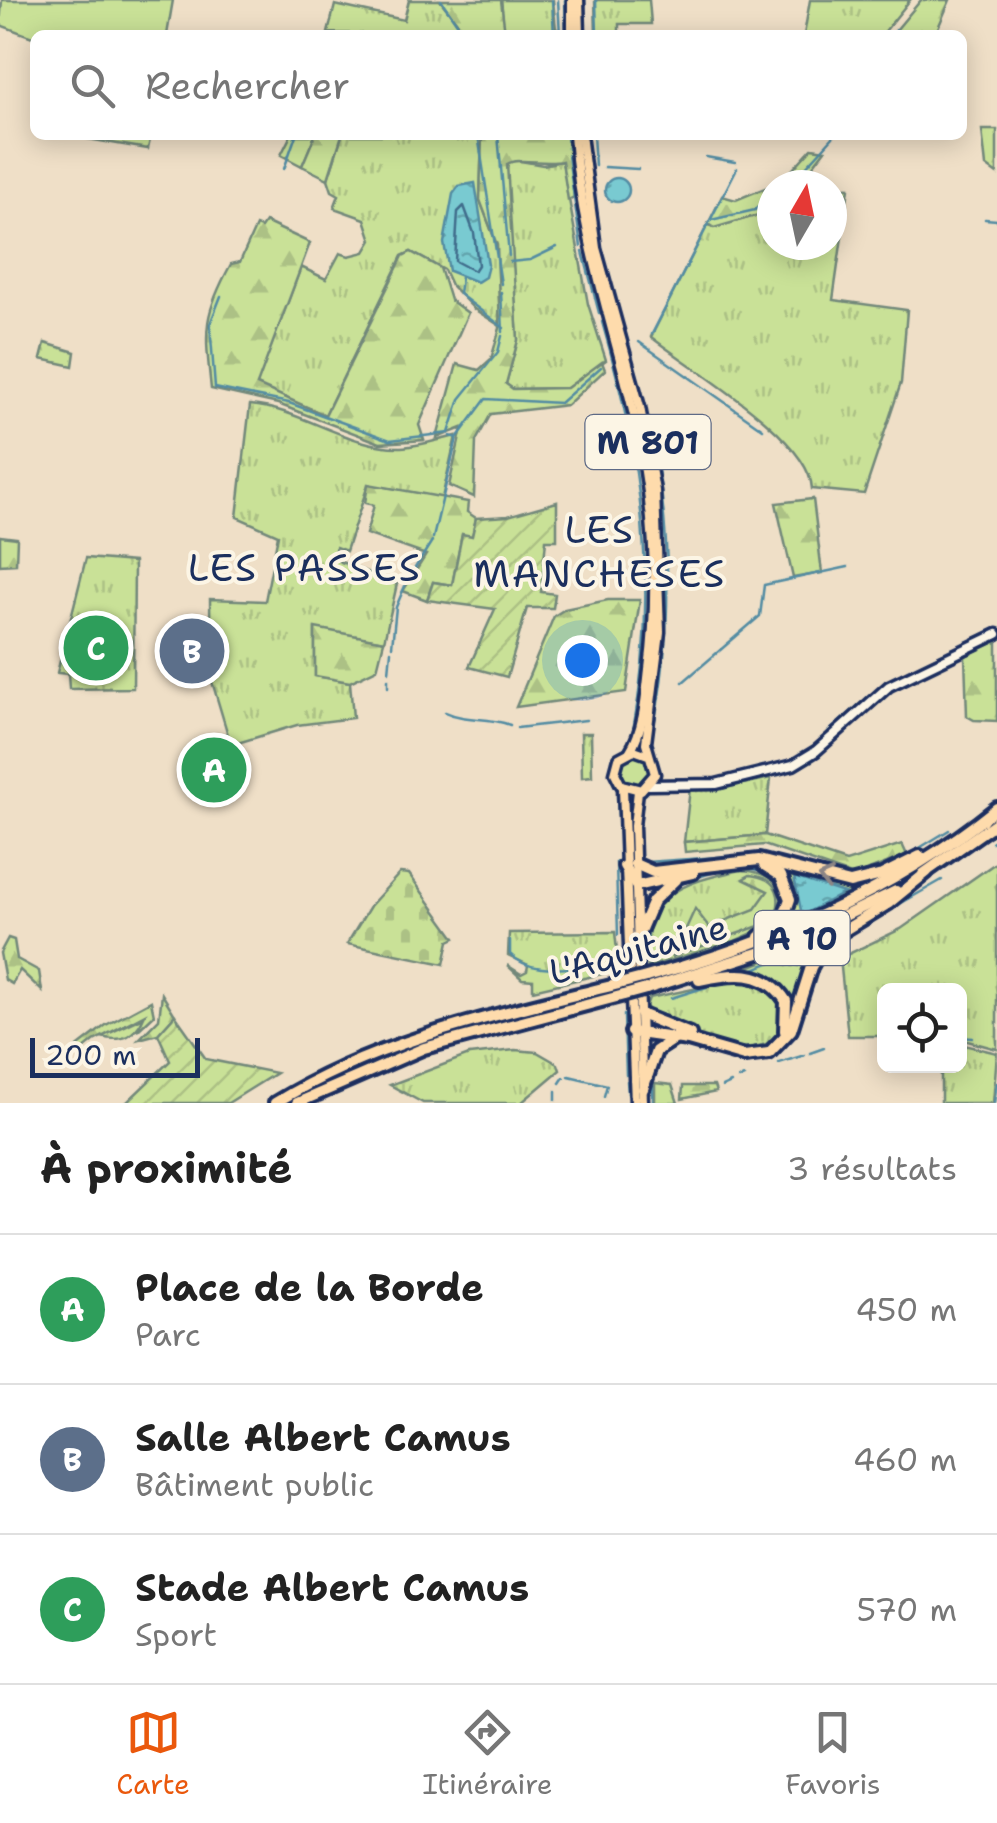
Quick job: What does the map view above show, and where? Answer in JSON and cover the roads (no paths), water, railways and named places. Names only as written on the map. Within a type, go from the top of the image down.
[{"type":"highway","name":"L'Aquitaine","points":[[275,1103],[358,1061],[646,983],[732,952],[844,906],[949,844],[997,808]]},
{"type":"highway","name":"L'Aquitaine","points":[[646,983],[668,983],[808,935],[927,872],[997,822]]},
{"type":"highway","points":[[630,865],[653,872],[759,860],[850,882],[882,875],[949,844]]},
{"type":"highway","points":[[630,865],[636,886],[759,864],[784,881],[790,899],[785,918],[732,952]]},
{"type":"highway","points":[[640,1014],[675,1032],[744,1056],[775,1050],[791,1030],[811,967],[825,942],[889,903],[927,872]]},
{"type":"highway","points":[[638,936],[653,901],[679,877]]},
{"type":"highway","points":[[637,1031],[675,1032],[732,1050],[756,1052],[781,1038],[788,1012],[780,992],[756,976],[730,974],[668,983]]},
{"type":"highway","name":"L'Aquitaine","points":[[297,1103],[382,1063],[503,1019]]},
{"type":"highway","points":[[643,1088],[656,1051],[675,1032]]},
{"type":"main road","points":[[575,0],[576,30]]},
{"type":"main road","name":"M 801","points":[[575,140],[586,237],[633,410],[651,524],[651,654],[640,720],[630,751],[615,766],[623,787],[630,865],[643,1103]]},
{"type":"main road","name":"M 801","points":[[583,140],[596,248],[640,408],[655,491],[661,609],[648,755],[655,771]]},
{"type":"main road","points":[[630,751],[648,755]]},
{"type":"main road","points":[[623,787],[638,791],[649,785],[655,771]]},
{"type":"main road","name":"M 801","points":[[630,865],[638,791]]},
{"type":"main road","name":"M 801","points":[[635,1103],[640,1014],[636,886]]},
{"type":"street","points":[[649,785],[733,782],[793,765],[816,751],[889,686],[997,634]]},
{"type":"street","points":[[655,771],[683,783]]},
{"type":"water","points":[[617,178],[629,190],[617,202],[605,190]]},
{"type":"water","points":[[475,183],[488,265],[485,277],[477,282],[449,271],[444,243],[453,194],[459,186]]},
{"type":"water","points":[[794,877],[844,893],[802,915]]},
{"type":"waterway","points":[[441,0],[462,30]]},
{"type":"waterway","points":[[552,0],[554,30]]},
{"type":"waterway","points":[[558,0],[560,30]]},
{"type":"waterway","points":[[565,0],[566,30]]},
{"type":"waterway","points":[[585,0],[585,30]]},
{"type":"waterway","points":[[596,0],[597,30]]},
{"type":"waterway","points":[[284,169],[294,140]]},
{"type":"waterway","points":[[479,140],[501,284]]},
{"type":"waterway","points":[[498,140],[509,256]]},
{"type":"waterway","points":[[567,140],[568,149]]},
{"type":"waterway","points":[[587,140],[589,163]]},
{"type":"waterway","points":[[593,140],[595,166]]},
{"type":"waterway","points":[[803,170],[830,140]]},
{"type":"waterway","points":[[568,155],[581,247]]},
{"type":"waterway","points":[[706,157],[735,162]]},
{"type":"waterway","points":[[604,167],[638,169]]},
{"type":"waterway","points":[[652,334],[737,168]]},
{"type":"waterway","points":[[590,170],[601,242]]},
{"type":"waterway","points":[[711,220],[757,208]]},
{"type":"waterway","points":[[985,219],[997,220]]},
{"type":"waterway","points":[[510,262],[530,260],[557,247]]},
{"type":"waterway","points":[[602,248],[646,409],[663,507],[666,622],[652,735]]},
{"type":"waterway","points":[[583,252],[599,313]]},
{"type":"waterway","points":[[461,277],[459,294],[504,328]]},
{"type":"waterway","points":[[501,292],[503,332]]},
{"type":"waterway","points":[[221,296],[210,324],[215,388],[289,403],[390,440],[449,433],[460,399],[498,352],[502,336]]},
{"type":"waterway","points":[[602,322],[627,424],[642,525],[645,626],[633,731]]},
{"type":"waterway","points":[[639,342],[763,429]]},
{"type":"waterway","points":[[457,438],[486,399],[560,403],[601,367]]},
{"type":"waterway","points":[[433,538],[457,438],[450,436]]},
{"type":"waterway","points":[[415,568],[432,541]]},
{"type":"waterway","points":[[683,682],[760,616],[764,585],[848,567]]},
{"type":"waterway","points":[[407,580],[410,574]]},
{"type":"waterway","points":[[392,646],[396,607],[405,586]]},
{"type":"waterway","points":[[961,645],[995,629]]},
{"type":"waterway","points":[[828,732],[884,683],[952,649]]},
{"type":"waterway","points":[[389,672],[391,651]]},
{"type":"waterway","points":[[388,679],[388,687]]},
{"type":"waterway","points":[[445,712],[510,725]]},
{"type":"waterway","points":[[835,741],[863,714]]},
{"type":"waterway","points":[[517,728],[586,720]]},
{"type":"waterway","points":[[779,775],[829,746]]},
{"type":"waterway","points":[[617,796],[618,815]]},
{"type":"waterway","points":[[639,815],[640,857],[646,862],[762,854],[802,866]]},
{"type":"waterway","points":[[913,852],[949,830]]},
{"type":"waterway","points":[[992,842],[997,838]]},
{"type":"waterway","points":[[616,862],[618,935]]},
{"type":"waterway","points":[[671,890],[716,872],[741,868],[764,871]]},
{"type":"waterway","points":[[856,929],[942,880]]},
{"type":"waterway","points":[[645,964],[648,925]]},
{"type":"waterway","points":[[510,940],[510,954],[531,966],[609,966]]},
{"type":"waterway","points":[[827,951],[837,940]]},
{"type":"waterway","points":[[805,948],[815,946]]},
{"type":"waterway","points":[[754,969],[799,951]]},
{"type":"waterway","points":[[671,998],[726,981],[743,981]]},
{"type":"waterway","points":[[704,1050],[743,1060],[772,1056],[792,1037],[806,998]]},
{"type":"waterway","points":[[624,1015],[626,1075]]},
{"type":"waterway","points":[[967,1038],[973,1038]]},
{"type":"waterway","points":[[810,1053],[824,1048]]},
{"type":"waterway","points":[[779,1063],[805,1055]]},
{"type":"waterway","points":[[653,1073],[653,1103]]},
{"type":"waterway","points":[[569,1076],[607,1085],[604,1096]]},
{"type":"waterway","points":[[560,1083],[564,1077]]},
{"type":"waterway","points":[[739,1079],[744,1077]]},
{"type":"waterway","points":[[627,1081],[628,1094]]},
{"type":"waterway","points":[[722,1087],[731,1083]]},
{"type":"waterway","points":[[994,1103],[997,1083]]},
{"type":"waterway","points":[[556,1091],[556,1100]]},
{"type":"place","name":"Stade Albert Camus","points":[[96,648]]},
{"type":"place","name":"Salle Albert Camus","points":[[192,651]]},
{"type":"place","name":"Place de la Borde","points":[[214,770]]},
{"type":"district","name":"LES MANCHESES","points":[[600,551]]},
{"type":"district","name":"LES PASSES","points":[[305,567]]}]
